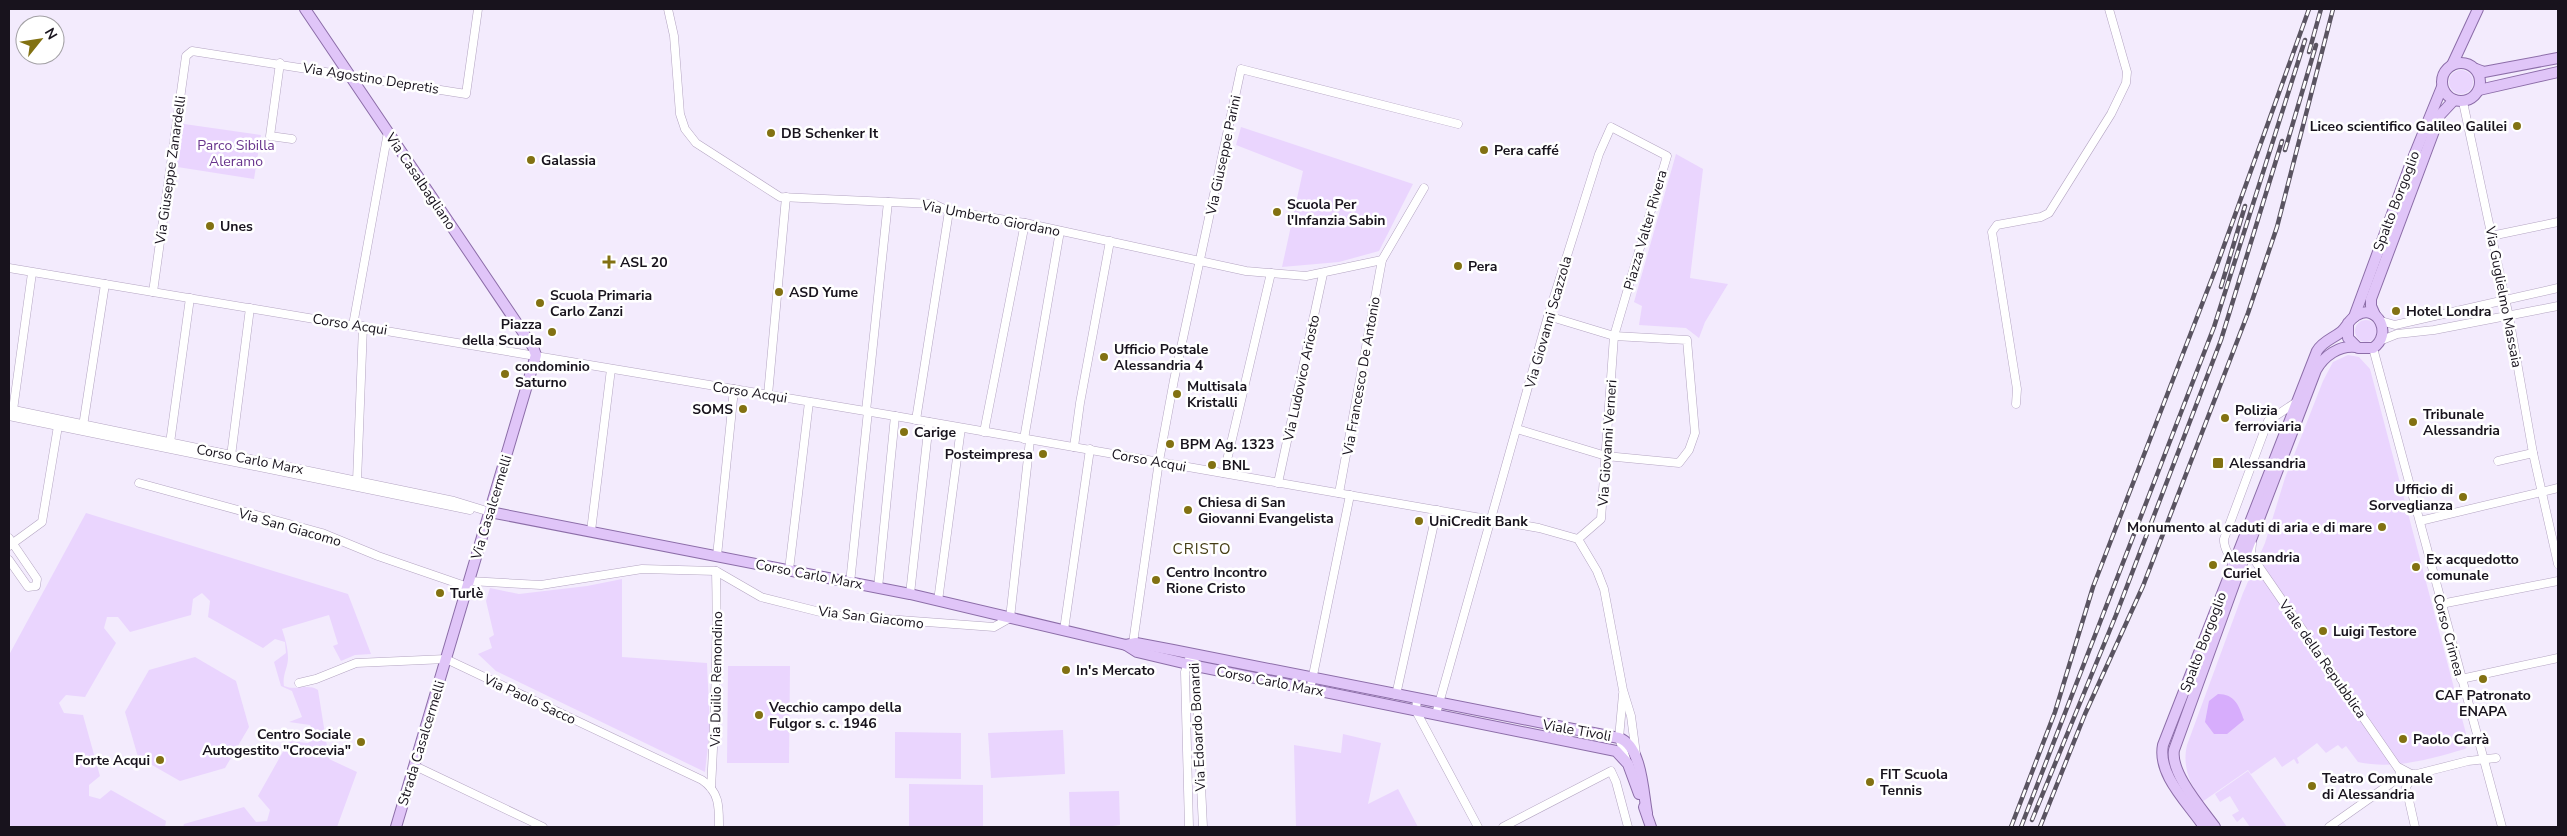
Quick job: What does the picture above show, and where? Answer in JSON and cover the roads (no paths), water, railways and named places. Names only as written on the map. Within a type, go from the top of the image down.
[{"type":"main road","name":"Via Casalbagliano","points":[[305,9],[533,347],[536,355]]},
{"type":"main road","name":"Spalto Borgoglio","points":[[2204,827],[2166,772],[2162,749],[2290,414],[2317,351],[2326,340],[2342,331],[2351,320],[2442,87],[2442,77],[2452,65],[2478,9]]},
{"type":"main road","points":[[2467,33],[2463,53],[2480,79],[2479,90]]},
{"type":"main road","points":[[2452,65],[2472,67],[2485,72],[2558,58]]},
{"type":"main road","name":"Spalto Borgoglio","points":[[2378,318],[2371,306],[2371,299],[2440,115],[2458,101],[2473,98],[2479,90],[2558,72]]},
{"type":"main road","points":[[2442,87],[2448,97],[2458,101]]},
{"type":"main road","points":[[2365,312],[2378,318],[2384,331],[2382,340],[2373,348],[2364,350],[2356,347],[2348,338],[2351,320],[2365,312]]},
{"type":"main road","name":"Spalto Borgoglio","points":[[2216,827],[2179,774],[2173,755],[2257,522],[2320,364],[2339,350],[2356,347]]},
{"type":"main road","name":"Via Casalcermelli","points":[[446,660],[536,355]]},
{"type":"main road","name":"Corso Carlo Marx","points":[[490,512],[910,594],[1129,644],[1193,653],[1417,699]]},
{"type":"main road","name":"Corso Carlo Marx","points":[[1129,644],[1137,652],[1191,665],[1416,711]]},
{"type":"main road","name":"Strada Casalcermelli","points":[[396,827],[446,660]]},
{"type":"main road","name":"Viale Tivoli","points":[[1417,699],[1619,738],[1629,743],[1636,755]]},
{"type":"main road","name":"Viale Tivoli","points":[[1416,711],[1612,750],[1621,754],[1626,760]]},
{"type":"main road","points":[[1636,755],[1651,827]]},
{"type":"main road","points":[[1626,760],[1647,813]]},
{"type":"street","name":"Via Agostino Depretis","points":[[192,51],[280,63],[466,94],[478,9]]},
{"type":"street","name":"Via Umberto Giordano","points":[[668,9],[674,36],[680,114],[685,128],[696,143],[780,197],[934,204],[948,211],[1025,223],[1201,262],[1271,274],[1306,276],[1323,274],[1382,260]]},
{"type":"street","points":[[2016,404],[2017,389],[1992,232],[1997,225],[2041,217],[2049,213],[2117,103],[2128,76],[2109,9]]},
{"type":"street","name":"Via Giuseppe Zanardelli","points":[[153,292],[186,56],[192,51]]},
{"type":"street","points":[[280,63],[270,136],[292,140]]},
{"type":"street","name":"Via Giuseppe Parini","points":[[1129,644],[1174,380],[1201,262],[1241,69],[1458,124]]},
{"type":"street","name":"Via Guglielmo Massaia","points":[[2458,101],[2506,301],[2533,453],[2558,564]]},
{"type":"street","name":"Via Giovanni Scazzola","points":[[1436,714],[1548,316],[1599,154],[1611,127]]},
{"type":"street","name":"Piazza Valter Rivera","points":[[1611,127],[1667,156],[1614,336]]},
{"type":"street","points":[[354,325],[388,132]]},
{"type":"street","points":[[1382,260],[1424,188]]},
{"type":"street","points":[[768,395],[786,197]]},
{"type":"street","points":[[850,583],[888,202]]},
{"type":"street","points":[[916,420],[948,211]]},
{"type":"street","points":[[2491,236],[2558,222]]},
{"type":"street","points":[[984,432],[1025,223]]},
{"type":"street","points":[[1010,618],[1027,440],[1060,231]]},
{"type":"street","points":[[1074,447],[1080,403],[1110,241]]},
{"type":"street","name":"Via Francesco De Antonio","points":[[1339,493],[1382,260]]},
{"type":"street","name":"Corso Acqui","points":[[9,268],[536,355],[1027,440],[1090,449],[1539,528],[1578,539]]},
{"type":"street","points":[[10,412],[32,273]]},
{"type":"street","points":[[1224,473],[1271,274]]},
{"type":"street","name":"Via Ludovico Ariosto","points":[[1278,483],[1323,274]]},
{"type":"street","points":[[83,426],[105,284]]},
{"type":"street","points":[[2378,318],[2395,325],[2558,288]]},
{"type":"street","points":[[170,443],[190,298]]},
{"type":"street","points":[[2382,340],[2397,334],[2509,317],[2558,306]]},
{"type":"street","points":[[231,456],[250,308]]},
{"type":"street","points":[[1517,429],[1606,456],[1680,463],[1689,450],[1695,433],[1687,340],[1614,336],[1548,316]]},
{"type":"street","points":[[357,481],[363,326]]},
{"type":"street","name":"Via Giovanni Verneri","points":[[1578,539],[1601,519],[1614,336]]},
{"type":"street","name":"Corso Crimea","points":[[2373,348],[2502,827]]},
{"type":"street","points":[[591,531],[612,369]]},
{"type":"street","points":[[717,556],[734,390]]},
{"type":"street","points":[[789,570],[809,402]]},
{"type":"street","points":[[2232,567],[2231,556],[2225,548],[2224,539],[2268,421],[2295,404]]},
{"type":"street","name":"Corso Carlo Marx","points":[[10,412],[454,501],[490,512]]},
{"type":"street","name":"Corso Carlo Marx","points":[[10,412],[58,426],[453,508],[490,512]]},
{"type":"street","points":[[2280,414],[2290,414],[2294,419],[2294,428]]},
{"type":"street","points":[[878,588],[895,416]]},
{"type":"street","points":[[910,594],[929,422]]},
{"type":"street","points":[[9,560],[28,587],[36,586],[37,579],[10,543],[42,522],[58,426]]},
{"type":"street","points":[[938,601],[961,428]]},
{"type":"street","points":[[1064,630],[1090,449]]},
{"type":"street","points":[[2498,461],[2533,453]]},
{"type":"street","name":"Via San Giacomo","points":[[139,483],[322,533],[378,556],[468,584],[541,585],[642,570],[716,571],[761,597],[832,615],[978,628],[994,627],[1010,618]]},
{"type":"street","points":[[2420,521],[2558,488]]},
{"type":"street","points":[[1310,690],[1350,495]]},
{"type":"street","points":[[1396,695],[1438,510]]},
{"type":"street","name":"Viale della Repubblica","points":[[2257,522],[2251,548],[2252,556],[2397,765]]},
{"type":"street","points":[[1578,539],[1597,571],[1604,588],[1623,690],[1628,704],[1636,755]]},
{"type":"street","name":"Via Duilio Remondino","points":[[711,788],[716,671],[716,571]]},
{"type":"street","points":[[2441,604],[2558,581]]},
{"type":"street","name":"Via Edoardo Bonardi","points":[[1189,827],[1191,665],[1193,653]]},
{"type":"street","points":[[2461,679],[2558,658]]},
{"type":"street","name":"Via Paolo Sacco","points":[[299,683],[316,680],[356,663],[446,660],[700,779],[711,788]]},
{"type":"street","name":"Via Edoardo Bonardi","points":[[1191,665],[1203,827]]},
{"type":"street","points":[[1623,690],[1619,738],[1626,760]]},
{"type":"street","points":[[1417,699],[1416,711],[1478,827]]},
{"type":"street","points":[[1595,734],[1613,732],[1621,717]]},
{"type":"street","points":[[2468,761],[2478,753],[2479,743]]},
{"type":"street","points":[[2397,765],[2408,773],[2414,774],[2483,758],[2496,758]]},
{"type":"street","points":[[2329,827],[2339,824],[2390,784],[2400,774],[2397,765]]},
{"type":"street","points":[[415,766],[543,827]]},
{"type":"street","points":[[1503,827],[1608,772],[1612,772],[1616,782],[1628,827]]},
{"type":"street","points":[[2414,774],[2406,786],[2415,827]]},
{"type":"street","points":[[2390,784],[2396,782],[2401,785],[2408,800]]},
{"type":"street","points":[[711,788],[719,803],[719,827]]},
{"type":"railway","points":[[2011,827],[2055,712],[2093,587],[2216,268],[2309,9]]},
{"type":"railway","points":[[2309,52],[2321,9]]},
{"type":"railway","points":[[2040,827],[2085,714],[2143,586],[2248,313],[2277,227],[2333,9]]},
{"type":"railway","points":[[2021,827],[2214,327],[2305,40]]},
{"type":"railway","points":[[2285,150],[2316,45]]},
{"type":"railway","points":[[2032,820],[2116,615],[2221,340],[2282,141]]},
{"type":"railway","points":[[2221,287],[2245,206]]},
{"type":"place","name":"Liceo scientifico Galileo Galilei","points":[[2517,126]]},
{"type":"place","name":"DB Schenker It","points":[[771,133]]},
{"type":"place","name":"Pera caffé","points":[[1484,150]]},
{"type":"place","name":"Galassia","points":[[531,160]]},
{"type":"place","name":"Scuola Per l'Infanzia Sabin","points":[[1277,212]]},
{"type":"place","name":"Unes","points":[[210,226]]},
{"type":"place","name":"ASL 20","points":[[609,262]]},
{"type":"place","name":"Pera","points":[[1458,266]]},
{"type":"place","name":"ASD Yume","points":[[779,292]]},
{"type":"place","name":"Scuola Primaria Carlo Zanzi","points":[[540,303]]},
{"type":"place","name":"Hotel Londra","points":[[2396,311]]},
{"type":"place","name":"Piazza della Scuola","points":[[552,332]]},
{"type":"place","name":"Ufficio Postale Alessandria 4","points":[[1104,357]]},
{"type":"place","name":"condominio Saturno","points":[[505,374]]},
{"type":"place","name":"Multisala Kristalli","points":[[1177,394]]},
{"type":"place","name":"SOMS","points":[[743,409]]},
{"type":"place","name":"Polizia ferroviaria","points":[[2225,418]]},
{"type":"place","name":"Tribunale Alessandria","points":[[2413,422]]},
{"type":"place","name":"Carige","points":[[904,432]]},
{"type":"place","name":"BPM Ag. 1323","points":[[1170,444]]},
{"type":"place","name":"Posteimpresa","points":[[1043,454]]},
{"type":"place","name":"Alessandria","points":[[2218,463]]},
{"type":"place","name":"BNL","points":[[1212,465]]},
{"type":"place","name":"Ufficio di Sorveglianza","points":[[2463,497]]},
{"type":"place","name":"Chiesa di San Giovanni Evangelista","points":[[1188,510]]},
{"type":"place","name":"UniCredit Bank","points":[[1419,521]]},
{"type":"place","name":"Monumento al caduti di aria e di mare","points":[[2382,527]]},
{"type":"place","name":"Alessandria Curiel","points":[[2213,565]]},
{"type":"place","name":"Ex acquedotto comunale","points":[[2416,567]]},
{"type":"place","name":"Centro Incontro Rione Cristo","points":[[1156,580]]},
{"type":"place","name":"Turlè","points":[[440,593]]},
{"type":"place","name":"Luigi Testore","points":[[2323,631]]},
{"type":"place","name":"In's Mercato","points":[[1066,670]]},
{"type":"place","name":"CAF Patronato ENAPA","points":[[2483,679]]},
{"type":"place","name":"Vecchio campo della Fulgor s. c. 1946","points":[[759,715]]},
{"type":"place","name":"Paolo Carrà","points":[[2403,739]]},
{"type":"place","name":"Centro Sociale Autogestito \"Crocevia\"","points":[[361,742]]},
{"type":"place","name":"Forte Acqui","points":[[160,760]]},
{"type":"place","name":"FIT Scuola Tennis","points":[[1870,782]]},
{"type":"place","name":"Teatro Comunale di Alessandria","points":[[2312,786]]},
{"type":"district","name":"CRISTO","points":[[1202,549]]},
{"type":"park label","name":"Parco Sibilla Aleramo","points":[[236,154]]}]
